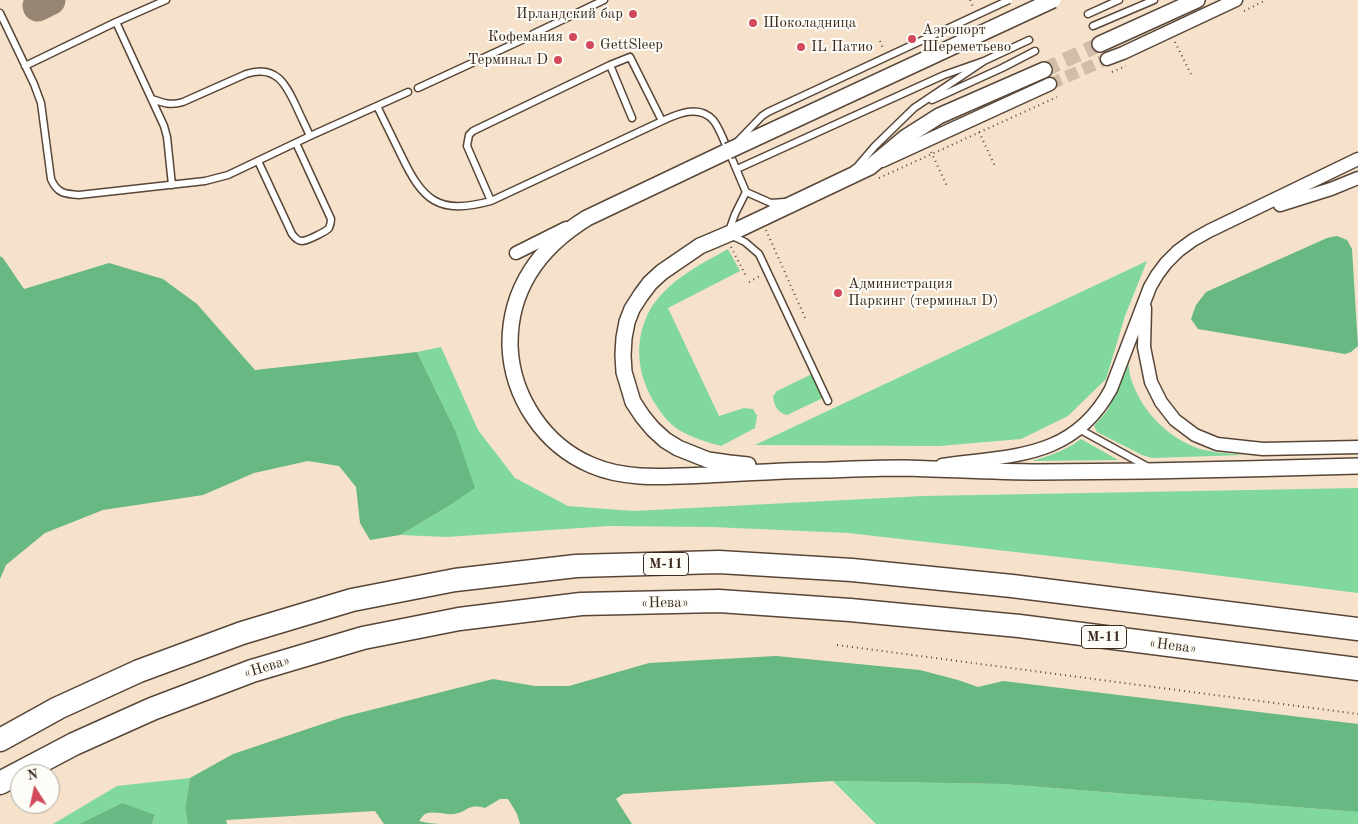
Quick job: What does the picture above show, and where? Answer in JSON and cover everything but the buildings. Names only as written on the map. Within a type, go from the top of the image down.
[{"type":"highway","name":"М-11","points":[[0,740],[58,708],[139,671],[242,632],[352,600],[455,580],[576,566],[719,562],[852,570],[1012,586],[1358,630]]},
{"type":"highway","name":"«Нева»","points":[[0,784],[74,744],[152,709],[252,671],[363,638],[460,619],[581,604],[719,601],[850,610],[1019,626],[1358,670]]},
{"type":"street","points":[[516,253],[728,151],[1053,0]]},
{"type":"street","points":[[1100,44],[1197,0]]},
{"type":"street","points":[[1107,59],[1236,0]]},
{"type":"street","points":[[816,470],[729,464],[708,460],[678,448],[665,440],[643,418],[633,402],[624,372],[622,355],[625,330],[632,309],[650,283],[662,272],[700,246],[806,197],[875,172],[906,136],[939,116],[1047,77]]},
{"type":"street","points":[[900,468],[938,465],[1024,453],[1053,445],[1078,429],[1096,413],[1111,389],[1150,287],[1166,263],[1178,251],[1209,231],[1240,218],[1358,159]]},
{"type":"street","points":[[1240,218],[1331,189],[1358,178]]},
{"type":"street","points":[[587,218],[570,228],[556,240],[531,268],[523,284],[512,318],[511,352],[518,387],[525,403],[546,434],[562,448],[578,458],[592,466],[607,471],[640,476],[661,476],[900,468],[1036,472],[1358,466]]},
{"type":"street","points":[[1146,298],[1144,347],[1151,382],[1161,402],[1175,420],[1195,435],[1217,444],[1262,449],[1358,447]]},
{"type":"lane","points":[[25,66],[166,0]]},
{"type":"lane","points":[[533,34],[604,0]]},
{"type":"lane","points":[[728,151],[768,112],[1009,0]]},
{"type":"lane","points":[[1088,14],[1119,0]]},
{"type":"lane","points":[[1093,26],[1154,0]]},
{"type":"lane","points":[[0,13],[41,103],[51,178],[54,187],[67,194],[79,195],[172,185],[205,181],[228,175],[408,92]]},
{"type":"lane","points":[[116,22],[165,131],[172,185]]},
{"type":"lane","points":[[418,88],[522,40]]},
{"type":"lane","points":[[737,169],[944,75],[984,61],[1029,40]]},
{"type":"lane","points":[[914,108],[1035,52]]},
{"type":"lane","points":[[491,201],[467,146],[469,135],[473,131],[610,65],[630,56],[662,121]]},
{"type":"lane","points":[[377,106],[419,188],[427,196],[439,203],[464,207],[491,201],[676,114],[693,112],[706,114],[713,120],[746,192],[771,204],[806,197],[857,167],[875,146],[914,108],[984,61]]},
{"type":"lane","points":[[610,65],[632,118]]},
{"type":"lane","points":[[152,99],[176,104],[246,74],[255,71],[265,72],[272,74],[286,85],[310,136]]},
{"type":"lane","points":[[258,161],[292,234],[300,241],[304,241],[327,230],[331,224],[331,219],[296,143]]},
{"type":"lane","points":[[746,192],[727,235],[745,242],[758,254],[828,401]]},
{"type":"lane","points":[[1078,429],[1154,470]]},
{"type":"path","points":[[1175,42],[1190,74]]},
{"type":"path","points":[[875,172],[932,153],[1057,97]]},
{"type":"path","points":[[979,132],[995,166]]},
{"type":"path","points":[[932,153],[948,188]]},
{"type":"path","points":[[766,230],[806,320]]},
{"type":"path","points":[[727,235],[746,278]]},
{"type":"path","points":[[749,282],[767,272]]},
{"type":"path","points":[[837,645],[1358,714]]},
{"type":"green space","points":[[1337,236],[1347,240],[1352,249],[1358,346],[1351,352],[1345,354],[1198,329],[1191,319],[1196,305],[1206,292],[1327,238]]},
{"type":"green space","points":[[728,249],[740,271],[668,308],[719,416],[744,408],[753,409],[757,416],[755,428],[721,446],[684,433],[673,426],[660,411],[645,384],[639,346],[645,321],[652,306],[660,296],[684,275]]},
{"type":"green space","points":[[0,256],[24,289],[109,263],[163,279],[197,304],[255,370],[417,352],[455,430],[475,488],[400,535],[370,540],[360,523],[356,487],[339,466],[308,461],[254,473],[203,495],[103,510],[45,533],[6,565],[0,579]]},
{"type":"green space","points":[[1147,261],[1125,316],[1106,379],[1068,416],[1021,439],[939,446],[755,445]]},
{"type":"green space","points":[[441,347],[478,430],[515,478],[568,506],[633,511],[923,496],[1358,488],[1358,593],[848,533],[712,527],[609,526],[447,537],[400,535],[447,507],[455,430],[417,352]]},
{"type":"green space","points":[[1128,360],[1131,379],[1142,402],[1149,413],[1167,431],[1200,449],[1243,455],[1152,458],[1142,455],[1097,432],[1094,426],[1107,411]]},
{"type":"green space","points":[[812,374],[823,398],[787,415],[779,411],[775,406],[773,396],[777,391]]},
{"type":"green space","points":[[1081,439],[1118,460],[1032,461],[1058,452]]},
{"type":"green space","points":[[776,656],[920,670],[978,687],[1003,681],[1358,724],[1358,812],[1002,784],[833,781],[623,794],[616,799],[632,824],[520,824],[517,814],[508,799],[500,799],[485,808],[471,807],[454,814],[428,813],[419,821],[439,824],[384,824],[375,811],[226,820],[227,824],[188,824],[185,808],[190,778],[233,754],[343,717],[493,679],[535,686],[569,686],[649,663]]},
{"type":"green space","points":[[190,778],[185,808],[188,824],[152,824],[155,816],[122,803],[79,824],[53,824],[117,786]]},
{"type":"green space","points":[[833,781],[1002,784],[1358,812],[1358,824],[876,824]]},
{"type":"green space","points":[[122,803],[155,815],[152,824],[79,824]]},
{"type":"taxiway","points":[[38,6],[50,0]]},
{"type":"tunnel","points":[[1044,70],[1100,44]]},
{"type":"tunnel","points":[[1050,84],[1107,59]]},
{"type":"place","name":"Ирландский бар","points":[[633,14]]},
{"type":"place","name":"Шоколадница","points":[[753,23]]},
{"type":"place","name":"Кофемания","points":[[573,37]]},
{"type":"place","name":"Аэропорт Шереметьево","points":[[912,39]]},
{"type":"place","name":"GettSleep","points":[[590,45]]},
{"type":"place","name":"IL Патио","points":[[801,47]]},
{"type":"place","name":"Терминал D","points":[[558,60]]},
{"type":"place","name":"Администрация Паркинг (терминал D)","points":[[838,293]]}]
